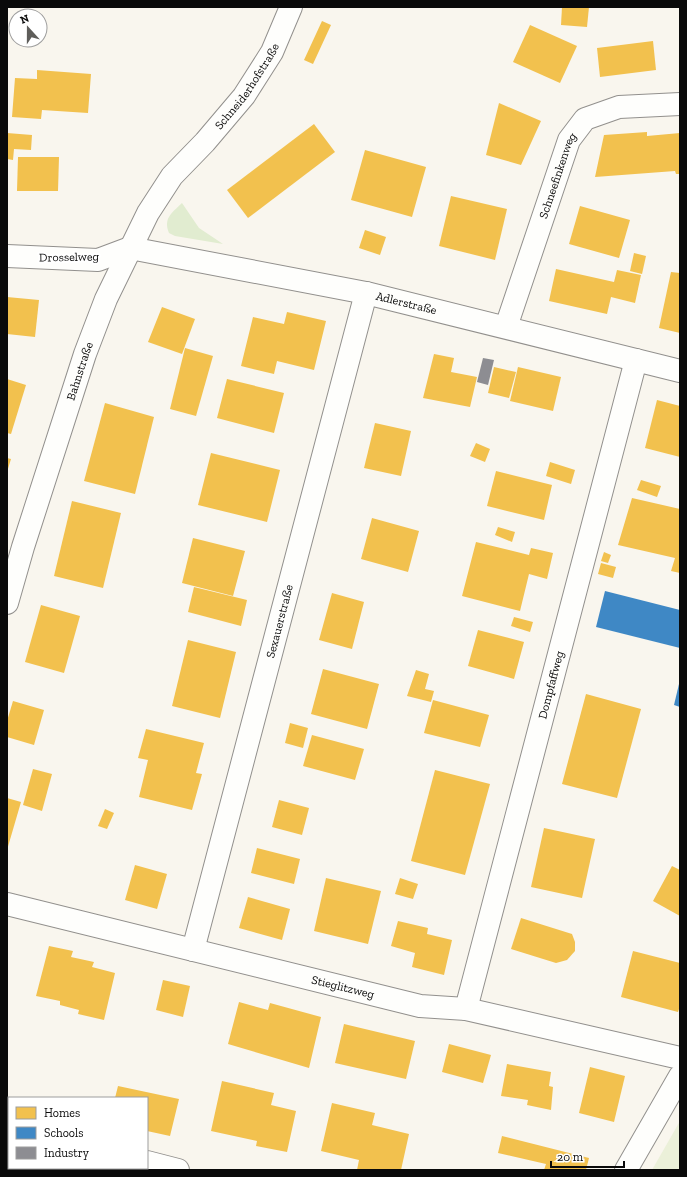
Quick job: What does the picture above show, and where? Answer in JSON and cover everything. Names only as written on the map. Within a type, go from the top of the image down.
[{"type":"street","name":"Schneiderhofstraße","points":[[190,157],[206,142],[244,96],[272,52],[291,7]]},
{"type":"street","name":"Schneefinkenweg","points":[[506,327],[569,140],[585,119],[619,107],[680,104]]},
{"type":"street","name":"Bahnstraße","points":[[7,603],[15,545],[106,298],[148,213],[172,176],[190,157]]},
{"type":"street","name":"Adlerstraße","points":[[130,248],[366,293],[680,371]]},
{"type":"street","name":"Drosselweg","points":[[7,256],[98,260],[130,248]]},
{"type":"street","name":"Sexauerstraße","points":[[193,950],[366,293]]},
{"type":"street","name":"Dompfaffweg","points":[[466,1009],[636,360]]},
{"type":"street","name":"Stieglitzweg","points":[[7,904],[420,1006],[466,1009],[680,1058]]},
{"type":"street","points":[[626,1170],[680,1076]]},
{"type":"street","points":[[148,1162],[178,1170]]},
{"type":"green space","points":[[182,203],[199,228],[223,244],[175,236],[169,233],[167,228],[168,220],[172,213]]},
{"type":"green space","points":[[680,1121],[680,1170],[652,1170]]},
{"type":"building: Homes","points":[[562,7],[589,7],[587,27],[561,25]]},
{"type":"building: Homes","points":[[322,21],[331,25],[313,64],[304,60]]},
{"type":"building: Homes","points":[[530,25],[577,46],[560,83],[513,62]]},
{"type":"building: Homes","points":[[653,41],[656,70],[600,77],[597,48]]},
{"type":"building: Homes","points":[[37,70],[91,74],[88,113],[42,110],[41,119],[12,117],[15,78],[37,79]]},
{"type":"building: Homes","points":[[499,103],[541,121],[521,165],[486,155]]},
{"type":"building: Homes","points":[[314,124],[335,152],[248,218],[227,190]]},
{"type":"building: Homes","points":[[647,132],[647,136],[680,133],[680,174],[676,174],[675,171],[595,177],[604,135]]},
{"type":"building: Homes","points":[[7,133],[32,135],[31,150],[14,149],[13,160],[7,159]]},
{"type":"building: Homes","points":[[365,150],[426,167],[412,217],[351,200]]},
{"type":"building: Homes","points":[[18,157],[59,157],[58,191],[17,191]]},
{"type":"building: Homes","points":[[451,196],[507,209],[495,260],[439,246]]},
{"type":"building: Homes","points":[[580,206],[630,220],[619,258],[569,244]]},
{"type":"building: Homes","points":[[365,230],[386,237],[380,255],[359,248]]},
{"type":"building: Homes","points":[[634,253],[646,256],[642,274],[630,271]]},
{"type":"building: Homes","points":[[556,269],[614,282],[617,270],[641,275],[635,303],[611,297],[607,314],[549,301]]},
{"type":"building: Homes","points":[[671,272],[680,273],[680,333],[659,328]]},
{"type":"building: Homes","points":[[7,297],[39,300],[35,337],[7,334]]},
{"type":"building: Homes","points":[[162,307],[195,319],[182,354],[148,342]]},
{"type":"building: Homes","points":[[287,312],[326,321],[314,370],[277,361],[274,374],[241,366],[253,317],[284,324]]},
{"type":"building: Homes","points":[[185,348],[213,356],[196,416],[170,409]]},
{"type":"building: Homes","points":[[434,354],[454,358],[451,372],[477,377],[470,407],[423,398]]},
{"type":"building: Homes","points":[[494,367],[516,372],[509,398],[488,393]]},
{"type":"building: Homes","points":[[518,367],[561,377],[553,411],[510,401]]},
{"type":"building: Homes","points":[[7,379],[26,385],[11,434],[7,433]]},
{"type":"building: Homes","points":[[227,379],[284,393],[274,433],[217,418]]},
{"type":"building: Homes","points":[[657,400],[680,406],[680,457],[645,448]]},
{"type":"building: Homes","points":[[105,403],[154,417],[135,494],[84,481]]},
{"type":"building: Homes","points":[[375,423],[411,431],[401,476],[364,468]]},
{"type":"building: Homes","points":[[476,443],[490,449],[485,462],[470,456]]},
{"type":"building: Homes","points":[[211,453],[280,470],[267,522],[198,505]]},
{"type":"building: Homes","points":[[7,458],[11,459],[7,472]]},
{"type":"building: Homes","points":[[550,462],[575,470],[571,484],[546,476]]},
{"type":"building: Homes","points":[[496,471],[552,485],[544,520],[487,506]]},
{"type":"building: Homes","points":[[641,480],[661,486],[657,497],[637,490]]},
{"type":"building: Homes","points":[[632,498],[680,509],[680,573],[671,571],[675,558],[618,545]]},
{"type":"building: Homes","points":[[72,501],[121,513],[103,588],[54,576]]},
{"type":"building: Homes","points":[[372,518],[419,531],[408,572],[361,559]]},
{"type":"building: Homes","points":[[498,527],[515,532],[512,542],[495,535]]},
{"type":"building: Homes","points":[[193,538],[245,551],[233,596],[182,583]]},
{"type":"building: Homes","points":[[476,542],[529,555],[531,548],[553,553],[547,579],[529,574],[520,611],[462,596]]},
{"type":"building: Homes","points":[[604,552],[611,555],[608,563],[601,561]]},
{"type":"building: Homes","points":[[601,563],[616,567],[613,578],[598,574]]},
{"type":"building: Homes","points":[[194,587],[247,600],[241,626],[188,612]]},
{"type":"building: Homes","points":[[332,593],[364,602],[352,649],[319,640]]},
{"type":"building: Homes","points":[[41,605],[80,616],[64,673],[25,662]]},
{"type":"building: Homes","points":[[514,617],[533,622],[530,632],[511,626]]},
{"type":"building: Homes","points":[[478,630],[524,642],[514,679],[468,666]]},
{"type":"building: Homes","points":[[188,640],[236,652],[220,718],[172,706]]},
{"type":"building: Homes","points":[[323,669],[379,684],[367,729],[311,714]]},
{"type":"building: Homes","points":[[416,670],[429,674],[425,689],[434,691],[431,702],[407,696]]},
{"type":"building: Homes","points":[[586,694],[641,709],[617,798],[562,784]]},
{"type":"building: Homes","points":[[433,700],[489,715],[480,747],[424,733]]},
{"type":"building: Homes","points":[[13,701],[44,710],[34,745],[7,737],[7,721]]},
{"type":"building: Homes","points":[[290,723],[308,728],[303,748],[285,743]]},
{"type":"building: Homes","points":[[146,729],[204,743],[196,773],[202,774],[192,810],[139,797],[148,760],[138,758]]},
{"type":"building: Homes","points":[[312,735],[364,749],[355,780],[303,766]]},
{"type":"building: Homes","points":[[33,769],[52,774],[42,811],[23,805]]},
{"type":"building: Homes","points":[[435,770],[490,784],[465,875],[411,861]]},
{"type":"building: Homes","points":[[7,798],[21,802],[7,850]]},
{"type":"building: Homes","points":[[279,800],[309,808],[302,835],[272,827]]},
{"type":"building: Homes","points":[[105,809],[114,813],[107,829],[98,826]]},
{"type":"building: Homes","points":[[544,828],[595,839],[582,898],[531,887]]},
{"type":"building: Homes","points":[[257,848],[300,859],[294,884],[251,873]]},
{"type":"building: Homes","points":[[135,865],[167,874],[157,909],[125,900]]},
{"type":"building: Homes","points":[[672,866],[680,870],[680,916],[653,901]]},
{"type":"building: Homes","points":[[326,878],[381,891],[368,944],[314,931]]},
{"type":"building: Homes","points":[[400,878],[418,884],[413,899],[395,894]]},
{"type":"building: Homes","points":[[248,897],[290,909],[282,940],[239,928]]},
{"type":"building: Homes","points":[[521,918],[572,934],[575,942],[575,951],[567,960],[556,963],[511,949]]},
{"type":"building: Homes","points":[[398,921],[428,928],[427,934],[452,940],[444,975],[412,967],[415,953],[391,946]]},
{"type":"building: Homes","points":[[49,946],[73,951],[71,957],[94,962],[92,967],[115,973],[104,1020],[78,1014],[79,1010],[60,1005],[60,1001],[36,996]]},
{"type":"building: Homes","points":[[633,951],[680,963],[680,1006],[678,1012],[621,997]]},
{"type":"building: Homes","points":[[163,980],[190,986],[183,1017],[156,1010]]},
{"type":"building: Homes","points":[[239,1002],[268,1010],[270,1003],[321,1017],[309,1068],[228,1044]]},
{"type":"building: Homes","points":[[344,1024],[415,1041],[406,1079],[335,1063]]},
{"type":"building: Homes","points":[[449,1044],[491,1055],[483,1083],[442,1072]]},
{"type":"building: Homes","points":[[507,1064],[551,1072],[549,1086],[553,1087],[551,1110],[527,1105],[528,1100],[501,1096]]},
{"type":"building: Homes","points":[[590,1067],[625,1076],[614,1122],[579,1113]]},
{"type":"building: Homes","points":[[222,1081],[274,1093],[271,1105],[296,1111],[287,1152],[256,1146],[257,1141],[211,1131]]},
{"type":"building: Homes","points":[[118,1086],[179,1099],[170,1136],[148,1131],[148,1097],[115,1097]]},
{"type":"building: Homes","points":[[332,1103],[375,1113],[372,1125],[409,1134],[401,1170],[357,1170],[359,1160],[321,1151]]},
{"type":"building: Homes","points":[[502,1136],[589,1158],[586,1170],[544,1170],[546,1164],[498,1153]]},
{"type":"building: Homes","points":[[8,1158],[8,1169],[53,1170],[7,1170]]},
{"type":"building: Schools","points":[[605,591],[680,610],[680,648],[596,627]]},
{"type":"building: Schools","points":[[680,684],[680,707],[674,705]]},
{"type":"building: Industry","points":[[483,358],[494,360],[488,385],[477,382]]}]
